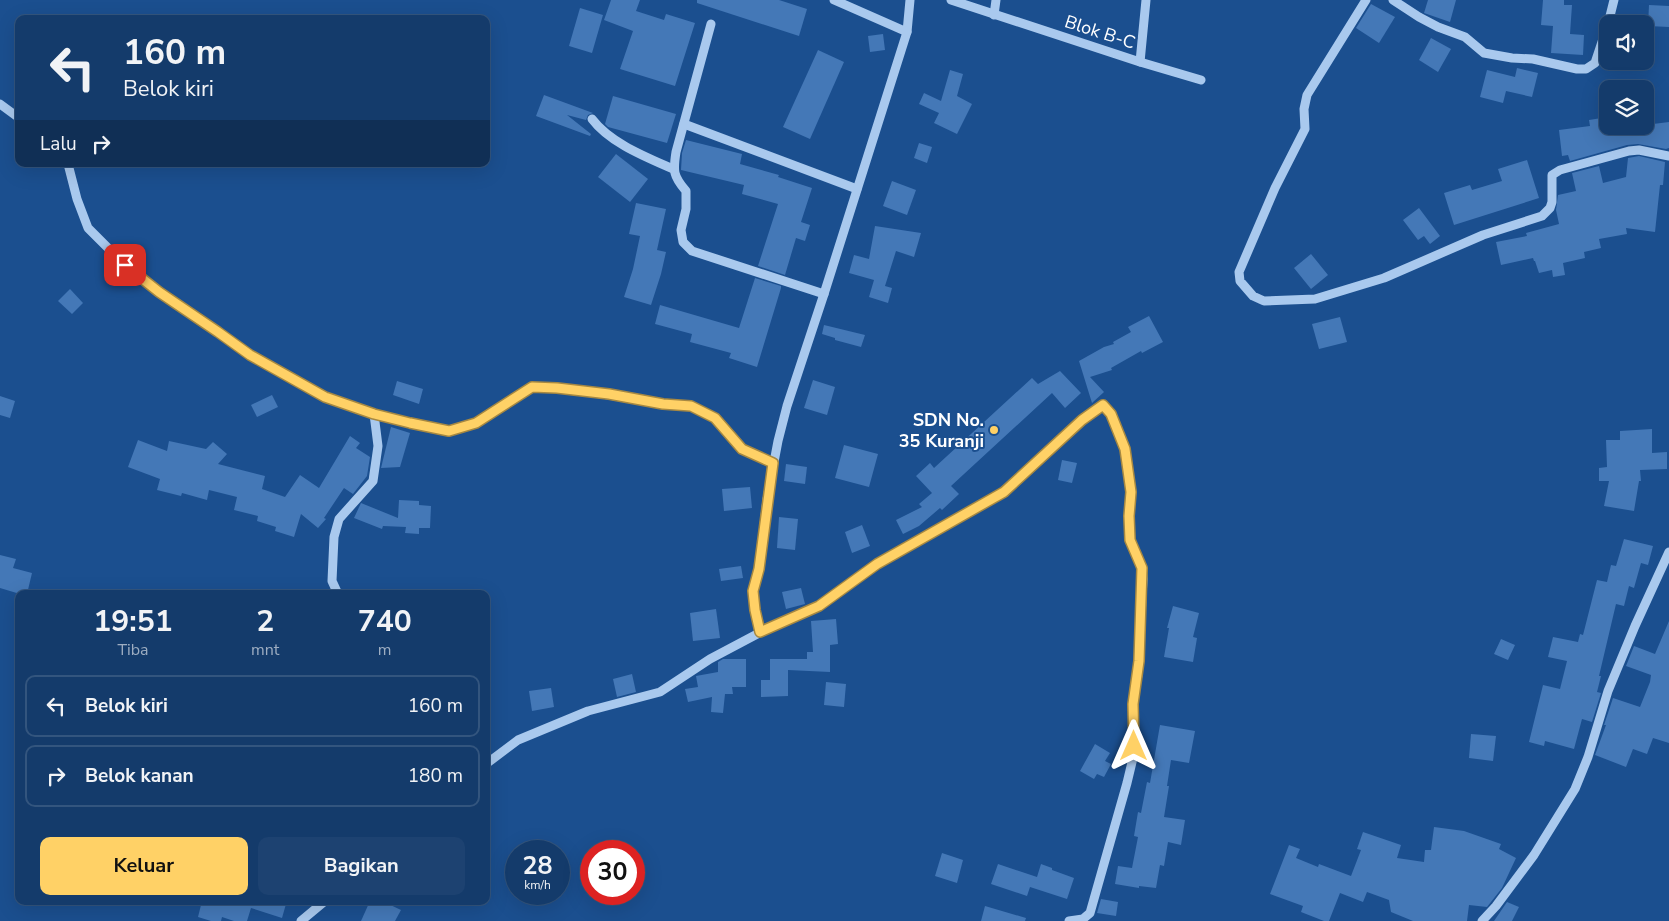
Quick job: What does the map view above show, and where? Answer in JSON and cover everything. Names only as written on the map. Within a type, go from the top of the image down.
[{"type":"street","points":[[834,0],[907,32]]},
{"type":"street","points":[[760,632],[753,591],[759,569],[773,463],[787,406],[907,32],[910,0]]},
{"type":"street","name":"Blok B-C","points":[[951,0],[1201,80]]},
{"type":"street","points":[[994,15],[996,0]]},
{"type":"street","points":[[1140,62],[1146,0]]},
{"type":"street","points":[[1366,0],[1307,95],[1304,110],[1305,129],[1275,188],[1239,272],[1240,281],[1253,296],[1264,301],[1314,299],[1384,278],[1483,235],[1542,216],[1550,208],[1552,202],[1552,175],[1560,170],[1628,151],[1639,150],[1669,156]]},
{"type":"street","points":[[1393,0],[1418,17],[1438,27],[1466,37],[1484,53],[1512,58],[1533,59],[1577,69],[1586,69],[1595,62],[1599,50]]},
{"type":"street","points":[[1610,15],[1614,0]]},
{"type":"street","points":[[711,24],[673,170],[678,182],[686,191],[686,209],[681,230],[683,242],[692,251],[824,294]]},
{"type":"street","points":[[0,104],[15,115]]},
{"type":"street","points":[[592,119],[597,126],[629,148],[673,170]]},
{"type":"street","points":[[684,124],[857,189]]},
{"type":"street","points":[[69,167],[77,200],[88,228],[125,265],[159,292],[250,355],[325,397],[374,414],[449,431],[476,423],[532,387],[609,394],[663,404],[691,406],[715,418],[742,449],[773,463]]},
{"type":"street","points":[[490,761],[518,740],[588,711],[660,692],[710,659],[760,632],[819,606],[877,564],[1004,492],[1082,420],[1103,405],[1111,414],[1125,449],[1131,492],[1130,540],[1142,568],[1140,647],[1138,676],[1133,704],[1133,758],[1090,913],[1083,919],[1069,921]]},
{"type":"street","points":[[336,590],[332,581],[334,537],[339,519],[373,481],[378,446],[374,414]]},
{"type":"street","points":[[1482,921],[1496,906],[1534,855],[1575,789],[1588,757],[1608,691],[1669,552]]},
{"type":"street","points":[[300,921],[320,905]]},
{"type":"building","points":[[611,0],[640,0],[636,11],[664,20],[666,14],[695,23],[675,86],[620,69],[633,31],[604,20]]},
{"type":"building","points":[[697,0],[779,0],[807,9],[799,36],[697,3]]},
{"type":"building","points":[[1428,0],[1456,0],[1450,22],[1424,13]]},
{"type":"building","points":[[1543,0],[1564,0],[1564,5],[1572,5],[1570,34],[1584,35],[1583,55],[1551,53],[1553,26],[1541,25]]},
{"type":"building","points":[[1371,4],[1395,17],[1379,43],[1356,28]]},
{"type":"building","points":[[1649,5],[1669,6],[1669,27],[1654,26],[1654,15],[1649,15]]},
{"type":"building","points":[[580,8],[603,15],[592,53],[569,46]]},
{"type":"building","points":[[883,34],[885,50],[870,52],[868,36]]},
{"type":"building","points":[[1431,38],[1451,49],[1438,72],[1419,60]]},
{"type":"building","points":[[818,50],[844,62],[810,139],[783,127]]},
{"type":"building","points":[[1517,68],[1538,73],[1532,97],[1506,91],[1503,103],[1480,97],[1487,70],[1515,77]]},
{"type":"building","points":[[950,70],[963,74],[957,96],[972,104],[957,134],[934,123],[939,113],[919,104],[924,93],[941,101]]},
{"type":"building","points":[[544,95],[593,113],[588,115],[586,120],[567,115],[591,134],[590,136],[536,116]]},
{"type":"building","points":[[613,96],[676,114],[667,143],[608,127],[605,124]]},
{"type":"building","points":[[1599,118],[1599,135],[1654,135],[1654,124],[1669,122],[1669,148],[1638,144],[1627,145],[1570,161],[1568,155],[1562,156],[1559,130],[1590,126],[1589,120]]},
{"type":"building","points":[[686,140],[742,154],[740,164],[779,175],[778,177],[812,188],[801,222],[810,225],[805,241],[796,238],[785,275],[758,266],[778,204],[742,194],[744,185],[681,170],[682,153]]},
{"type":"building","points":[[919,143],[932,147],[927,163],[914,158]]},
{"type":"building","points":[[616,154],[648,179],[630,202],[598,177]]},
{"type":"building","points":[[1639,156],[1665,162],[1663,185],[1660,185],[1655,232],[1626,228],[1627,234],[1599,239],[1601,248],[1584,252],[1585,258],[1563,263],[1565,275],[1553,277],[1552,270],[1539,273],[1533,258],[1501,265],[1496,242],[1527,236],[1526,233],[1559,224],[1556,210],[1558,195],[1576,191],[1572,173],[1599,166],[1603,183],[1626,177],[1628,158]]},
{"type":"building","points":[[1527,160],[1539,198],[1454,225],[1444,193],[1470,185],[1472,190],[1502,181],[1498,169]]},
{"type":"building","points":[[892,181],[916,190],[907,215],[883,206]]},
{"type":"building","points":[[636,203],[666,209],[657,250],[666,252],[651,305],[624,297],[633,269],[640,236],[629,234]]},
{"type":"building","points":[[1419,208],[1440,236],[1430,244],[1424,236],[1418,240],[1403,220]]},
{"type":"building","points":[[875,226],[921,233],[914,257],[896,251],[885,286],[892,288],[888,303],[869,297],[874,280],[849,273],[854,255],[869,259]]},
{"type":"building","points":[[1311,254],[1328,275],[1311,289],[1294,268]]},
{"type":"building","points":[[755,278],[781,286],[757,367],[729,358],[731,353],[690,342],[692,334],[655,324],[660,305],[739,328]]},
{"type":"building","points":[[70,289],[83,303],[72,314],[58,301]]},
{"type":"building","points":[[1149,316],[1163,342],[1142,353],[1141,351],[1111,368],[1112,370],[1090,377],[1104,392],[1092,403],[1079,361],[1104,347],[1114,344],[1113,342],[1131,332],[1128,327]]},
{"type":"building","points":[[1340,317],[1347,342],[1319,349],[1312,324]]},
{"type":"building","points":[[824,325],[865,335],[861,347],[835,340],[835,338],[822,334]]},
{"type":"building","points":[[1060,371],[1081,393],[1065,408],[1052,393],[951,486],[959,494],[942,510],[940,508],[919,526],[903,534],[896,520],[922,507],[919,504],[932,493],[916,476],[930,463],[934,468],[1032,378],[1038,384]]},
{"type":"building","points":[[813,380],[835,387],[827,415],[804,408]]},
{"type":"building","points":[[397,381],[423,389],[419,404],[393,395]]},
{"type":"building","points":[[272,395],[278,407],[257,417],[251,405]]},
{"type":"building","points":[[0,396],[15,401],[10,418],[0,415]]},
{"type":"building","points":[[391,427],[410,433],[400,467],[381,468]]},
{"type":"building","points":[[1652,429],[1652,453],[1667,452],[1667,469],[1640,470],[1641,481],[1639,481],[1634,511],[1604,506],[1609,481],[1599,481],[1599,468],[1607,467],[1606,440],[1620,440],[1620,431]]},
{"type":"building","points":[[350,436],[360,443],[356,448],[370,457],[367,476],[353,494],[344,488],[324,518],[326,519],[318,528],[301,514],[294,537],[275,531],[276,527],[257,521],[258,516],[234,510],[237,497],[209,490],[207,500],[182,493],[181,496],[157,490],[160,479],[128,467],[138,440],[167,451],[169,441],[206,449],[213,442],[227,454],[218,464],[265,476],[262,489],[285,497],[300,475],[319,488]]},
{"type":"building","points":[[844,445],[878,454],[869,487],[835,478]]},
{"type":"building","points":[[1062,460],[1077,463],[1072,483],[1058,480]]},
{"type":"building","points":[[786,464],[807,467],[805,484],[784,481]]},
{"type":"building","points":[[750,487],[752,508],[724,511],[722,489]]},
{"type":"building","points":[[399,500],[419,501],[419,505],[431,506],[430,528],[419,528],[419,534],[405,533],[406,527],[383,526],[382,529],[354,518],[361,503],[398,518]]},
{"type":"building","points":[[779,517],[798,519],[795,550],[777,548]]},
{"type":"building","points":[[862,525],[870,546],[852,553],[845,532]]},
{"type":"building","points":[[1624,539],[1653,546],[1648,565],[1641,563],[1634,588],[1629,586],[1624,606],[1616,604],[1599,676],[1601,676],[1597,692],[1601,693],[1592,722],[1582,719],[1574,749],[1545,741],[1544,746],[1529,742],[1543,685],[1560,689],[1567,661],[1548,657],[1553,637],[1578,642],[1580,634],[1583,635],[1597,580],[1607,582],[1611,565],[1616,566]]},
{"type":"building","points":[[0,555],[16,559],[13,568],[32,573],[28,590],[15,590],[15,592],[0,588]]},
{"type":"building","points":[[741,566],[743,578],[721,581],[719,569]]},
{"type":"building","points":[[801,588],[805,604],[786,609],[782,592]]},
{"type":"building","points":[[1173,606],[1199,613],[1193,637],[1197,638],[1193,662],[1164,657],[1169,628],[1167,628]]},
{"type":"building","points":[[716,609],[720,638],[693,641],[690,613]]},
{"type":"building","points":[[836,619],[838,644],[830,645],[830,672],[788,670],[788,696],[761,697],[761,680],[770,680],[770,659],[807,659],[807,652],[813,652],[811,621]]},
{"type":"building","points":[[1669,621],[1669,743],[1653,738],[1647,754],[1633,749],[1626,767],[1595,755],[1613,698],[1640,707],[1650,682],[1651,675],[1626,666],[1634,646],[1655,654]]},
{"type":"building","points":[[1501,639],[1515,645],[1508,660],[1494,654]]},
{"type":"building","points":[[723,659],[746,659],[746,687],[732,687],[733,694],[725,694],[723,713],[711,712],[712,697],[688,702],[685,689],[698,687],[696,676],[718,672],[718,662]]},
{"type":"building","points":[[632,674],[636,692],[617,697],[613,679]]},
{"type":"building","points":[[826,682],[846,684],[844,707],[824,705]]},
{"type":"building","points":[[551,688],[554,707],[532,711],[529,691]]},
{"type":"building","points":[[1160,725],[1195,731],[1189,763],[1171,760],[1167,786],[1169,786],[1164,817],[1185,820],[1181,845],[1168,842],[1164,866],[1160,865],[1156,888],[1139,886],[1139,888],[1115,884],[1118,866],[1132,868],[1138,837],[1134,836],[1138,812],[1141,813],[1147,782],[1150,783]]},
{"type":"building","points":[[1471,734],[1496,736],[1493,761],[1469,758]]},
{"type":"building","points":[[1095,744],[1110,753],[1105,761],[1111,764],[1104,777],[1097,774],[1094,779],[1080,771]]},
{"type":"building","points":[[1434,827],[1464,831],[1501,844],[1499,849],[1516,858],[1502,888],[1487,907],[1469,905],[1467,921],[1413,921],[1391,912],[1389,900],[1367,892],[1363,902],[1340,893],[1329,921],[1324,921],[1301,912],[1303,906],[1270,894],[1289,845],[1300,849],[1296,858],[1318,867],[1319,864],[1351,876],[1361,850],[1357,849],[1363,832],[1401,845],[1397,858],[1424,862],[1425,850],[1431,850]]},
{"type":"building","points":[[942,853],[963,860],[957,883],[935,876]]},
{"type":"building","points":[[998,864],[1037,877],[1041,864],[1074,878],[1067,899],[1030,887],[1027,896],[991,884]]},
{"type":"building","points":[[1101,899],[1118,902],[1116,916],[1097,913]]},
{"type":"building","points":[[1507,902],[1519,907],[1512,921],[1494,921]]},
{"type":"building","points":[[201,905],[286,905],[282,918],[251,908],[247,921],[234,921],[222,917],[221,921],[211,921],[198,917]]},
{"type":"building","points":[[368,905],[390,905],[401,910],[395,921],[361,921]]},
{"type":"building","points":[[985,906],[1026,918],[1025,921],[981,921]]},
{"type":"place","name":"SDN No. 35 Kuranji","points":[[994,430]]},
{"type":"route","points":[[125,265],[159,292],[250,355],[325,397],[374,414],[449,431],[476,423],[532,387],[609,394],[663,404],[691,406],[715,418],[742,449],[773,463],[759,569],[753,591],[760,632],[819,606],[877,564],[1004,492],[1082,420],[1103,405],[1111,414],[1125,449],[1131,492],[1130,540],[1142,568],[1143,579],[1138,676],[1133,704],[1134,746]]}]
